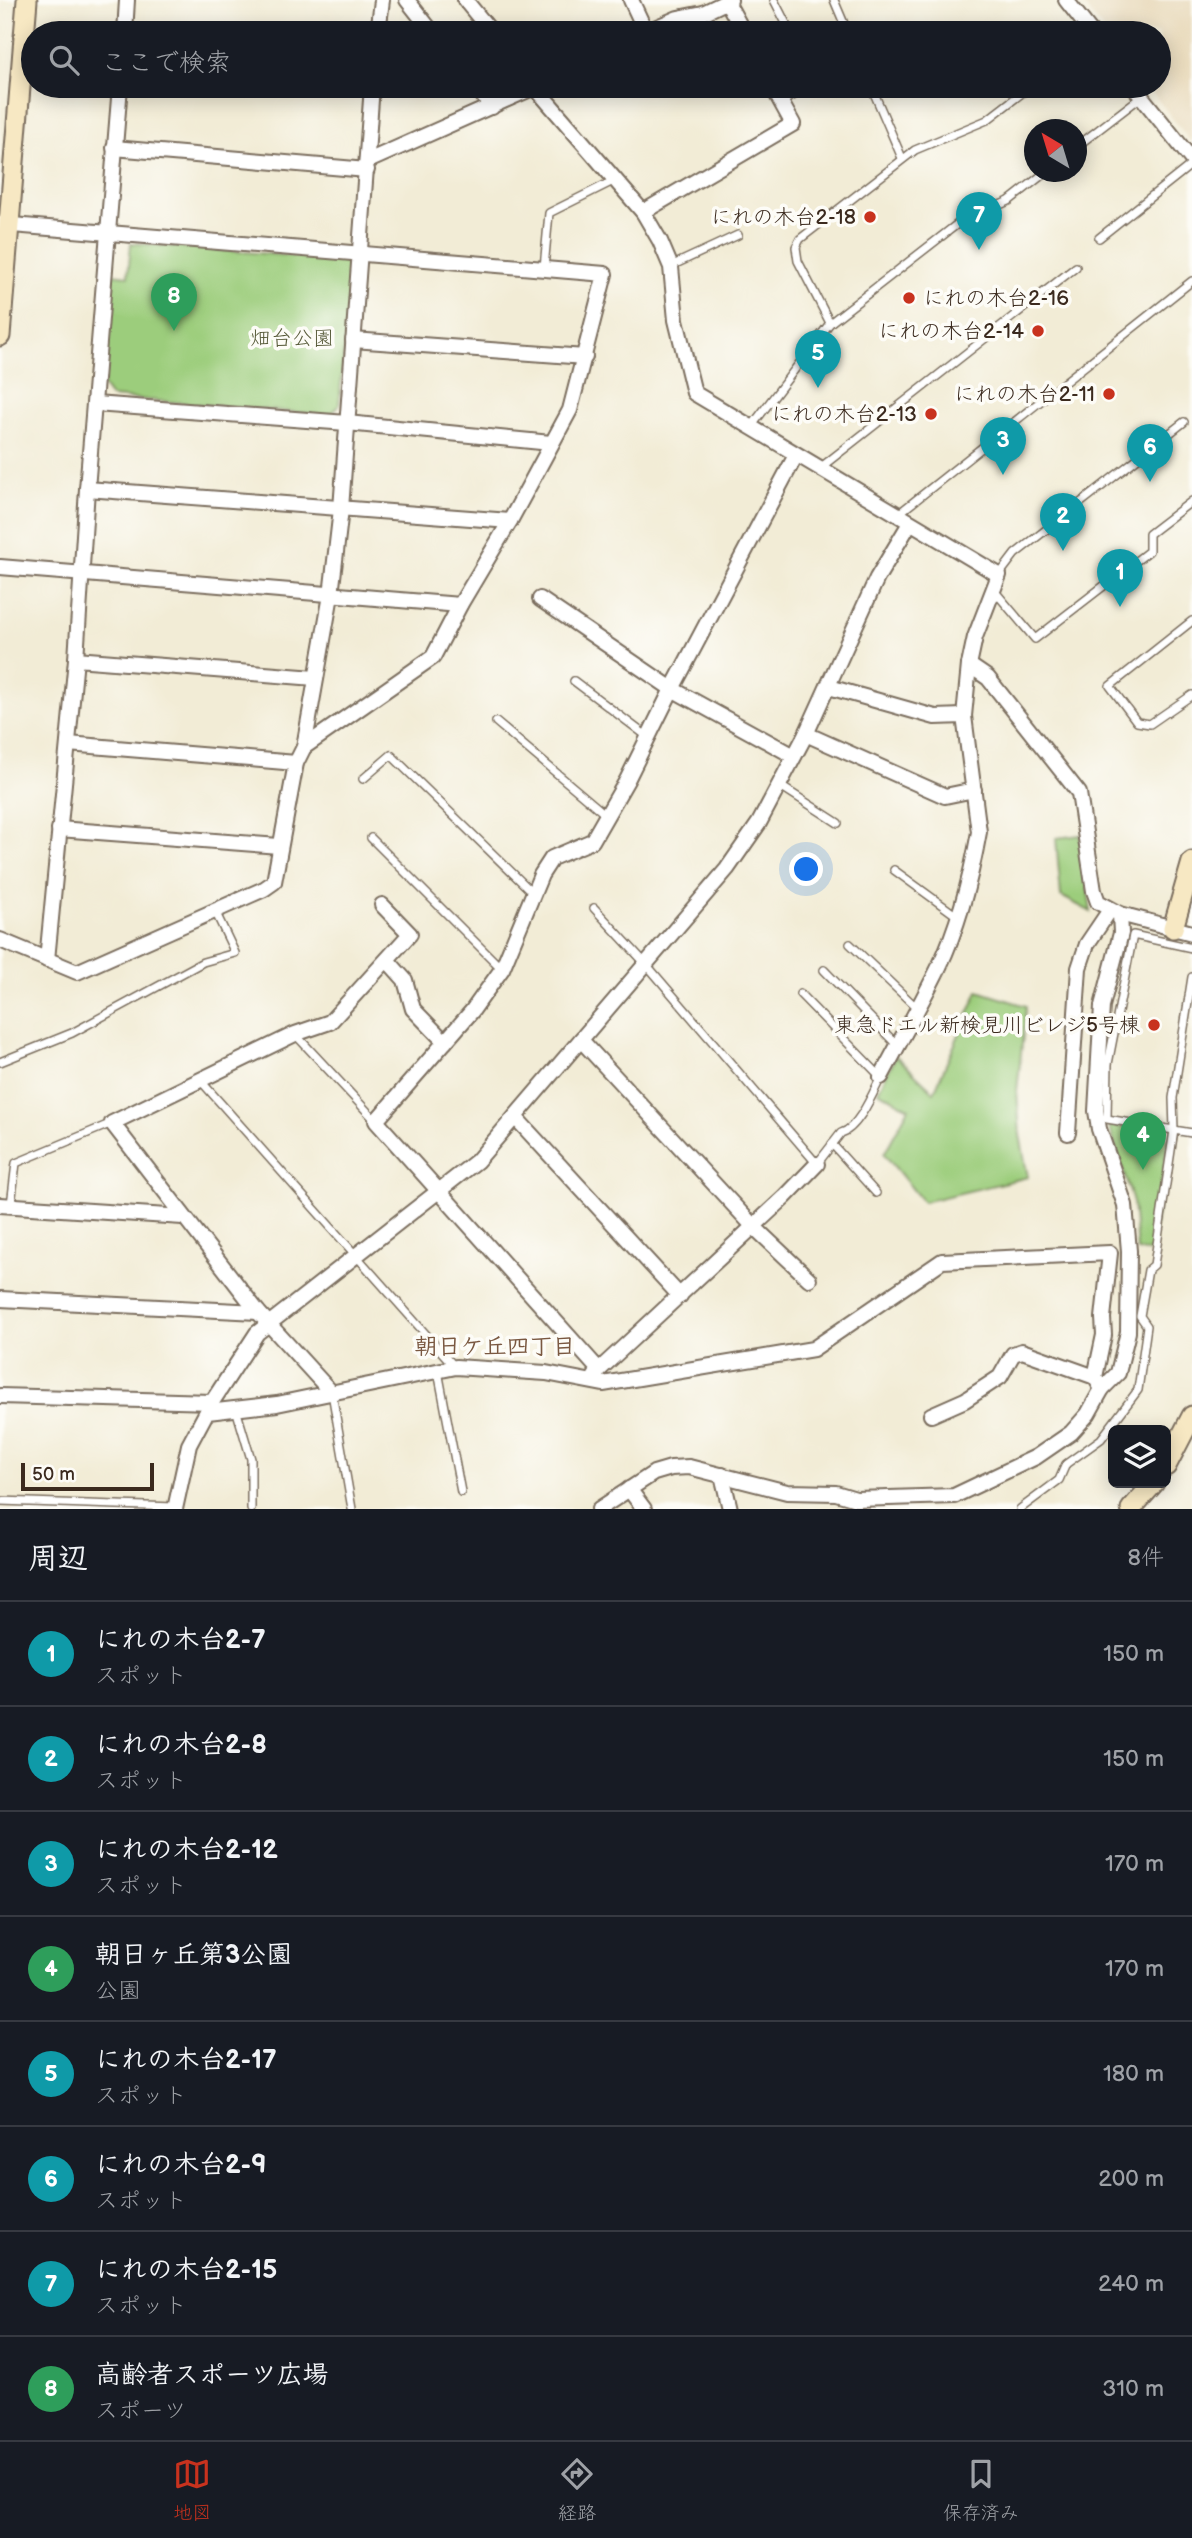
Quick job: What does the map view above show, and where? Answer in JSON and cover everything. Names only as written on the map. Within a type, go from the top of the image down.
[{"type":"street","points":[[25,21],[27,0]]},
{"type":"street","points":[[126,21],[127,0]]},
{"type":"street","points":[[379,21],[382,0]]},
{"type":"street","points":[[407,0],[424,21]]},
{"type":"street","points":[[465,0],[482,21]]},
{"type":"street","points":[[631,0],[640,21]]},
{"type":"street","points":[[1066,0],[1083,21]]},
{"type":"street","points":[[671,21],[703,13],[727,1],[738,21]]},
{"type":"street","points":[[0,335],[5,224],[21,61]]},
{"type":"street","points":[[47,960],[76,659],[119,98]]},
{"type":"street","points":[[0,940],[77,972],[274,882],[296,763],[304,747],[331,595],[341,509],[371,98]]},
{"type":"street","points":[[485,98],[492,107]]},
{"type":"street","points":[[114,148],[367,165],[510,98]]},
{"type":"street","points":[[545,98],[643,212],[660,241],[671,267],[676,320],[694,393],[910,523],[996,582],[975,637],[964,716],[979,832],[957,916],[940,965],[881,1077]]},
{"type":"street","points":[[643,212],[793,124],[779,98]]},
{"type":"street","points":[[1143,98],[1192,162]]},
{"type":"street","points":[[5,224],[605,274],[570,410],[433,656],[304,747]]},
{"type":"street","points":[[353,340],[585,357]]},
{"type":"street","points":[[95,404],[346,423],[551,443]]},
{"type":"street","points":[[598,1509],[654,1474],[670,1468],[689,1467],[787,1492],[836,1493],[857,1504],[954,1496],[1036,1457],[1071,1433],[1088,1415],[1098,1383],[1110,1253],[942,1261],[813,1349],[603,1384],[440,1191],[376,1121],[472,1011],[502,969],[541,875],[552,858],[592,841],[627,780],[796,455]]},
{"type":"street","points":[[87,489],[510,521]]},
{"type":"street","points":[[175,1508],[190,1445],[210,1407],[257,1333],[477,1161],[727,869],[759,823],[829,687],[877,578],[910,523]]},
{"type":"street","points":[[0,567],[460,605]]},
{"type":"street","points":[[540,599],[672,689],[794,756]]},
{"type":"street","points":[[76,659],[316,678]]},
{"type":"street","points":[[969,665],[988,678],[1079,793],[1098,902],[1115,912],[1183,930],[1192,862]]},
{"type":"street","points":[[829,687],[935,717],[964,716]]},
{"type":"street","points":[[806,734],[945,796],[974,790]]},
{"type":"street","points":[[68,744],[296,763]]},
{"type":"street","points":[[59,829],[279,846]]},
{"type":"street","points":[[331,1392],[258,1312],[112,1123],[295,1034],[330,1022],[410,934],[382,905]]},
{"type":"street","points":[[1068,1133],[1079,968],[1087,944],[1115,912]]},
{"type":"street","points":[[931,1415],[965,1400],[1000,1377],[1013,1354],[1022,1351],[1098,1383],[1118,1373],[1128,1332],[1129,1251],[1125,1205],[1099,1129],[1096,1111],[1101,1006],[1121,933],[1115,912]]},
{"type":"street","points":[[387,960],[405,980],[413,1009],[444,1042]]},
{"type":"street","points":[[581,1040],[753,1226],[809,1279]]},
{"type":"street","points":[[515,1117],[680,1296]]},
{"type":"street","points":[[0,1396],[236,1409],[277,1404],[456,1367],[595,1376],[817,1164]]},
{"type":"street","points":[[5,1206],[183,1217]]},
{"type":"street","points":[[0,1299],[258,1312]]},
{"type":"street","points":[[1171,1456],[1192,1416]]},
{"type":"street","points":[[722,1475],[730,1509]]},
{"type":"street","points":[[1131,1509],[1150,1488]]},
{"type":"street","points":[[629,1489],[644,1509]]},
{"type":"lane","points":[[774,0],[785,21]]},
{"type":"lane","points":[[834,0],[843,21]]},
{"type":"lane","points":[[781,102],[789,98]]},
{"type":"lane","points":[[876,98],[902,158]]},
{"type":"lane","points":[[830,323],[799,261],[796,247],[807,233],[902,158],[986,120],[1015,98]]},
{"type":"lane","points":[[1087,137],[1130,98]]},
{"type":"lane","points":[[1100,238],[1192,162]]},
{"type":"lane","points":[[544,268],[549,214],[615,180]]},
{"type":"lane","points":[[751,427],[830,323],[960,222],[1009,201],[1033,182]]},
{"type":"lane","points":[[671,267],[738,235]]},
{"type":"lane","points":[[820,469],[1076,267]]},
{"type":"lane","points":[[897,515],[1192,281]]},
{"type":"lane","points":[[1184,422],[1015,554],[996,582],[1035,639],[1149,551],[1149,534],[1192,501]]},
{"type":"lane","points":[[1192,621],[1110,686],[1138,722],[1150,724],[1192,695]]},
{"type":"lane","points":[[574,681],[648,737]]},
{"type":"lane","points":[[496,722],[607,815]]},
{"type":"lane","points":[[363,779],[391,755],[533,893]]},
{"type":"lane","points":[[778,785],[838,823]]},
{"type":"lane","points":[[371,838],[502,969]]},
{"type":"lane","points":[[894,870],[957,916]]},
{"type":"lane","points":[[594,908],[646,964],[817,1164],[841,1133],[847,1132],[858,1121],[881,1077],[800,994]]},
{"type":"lane","points":[[0,1062],[72,1033],[203,962],[235,953],[215,911]]},
{"type":"lane","points":[[1192,948],[1133,935],[1108,1065],[1107,1119],[1192,1133]]},
{"type":"lane","points":[[850,944],[917,1008]]},
{"type":"lane","points":[[824,970],[897,1045]]},
{"type":"lane","points":[[1020,1509],[1059,1480],[1066,1464],[1101,1439],[1138,1390],[1147,1326],[1140,1316],[1148,1270],[1154,1265],[1174,1130],[1173,1098],[1192,977]]},
{"type":"lane","points":[[295,1034],[376,1121]]},
{"type":"lane","points":[[200,1079],[456,1367]]},
{"type":"lane","points":[[5,1206],[16,1164],[112,1123]]},
{"type":"lane","points":[[832,1144],[876,1193]]},
{"type":"lane","points":[[438,1371],[461,1492]]},
{"type":"lane","points":[[331,1392],[352,1509]]},
{"type":"lane","points":[[236,1409],[251,1459],[251,1509]]},
{"type":"lane","points":[[0,1501],[175,1508]]},
{"type":"shaded area","points":[[1080,0],[1192,0],[1192,143],[1156,98],[1171,98],[1171,21],[1097,21]]},
{"type":"green space","name":"畑台公園","points":[[131,243],[343,260],[351,271],[339,405],[330,415],[111,397],[103,386],[112,274],[128,276]]},
{"type":"green space","points":[[1080,835],[1091,912],[1061,896],[1056,838]]},
{"type":"green space","points":[[978,991],[1026,1006],[1017,1091],[1020,1135],[1028,1177],[923,1202],[884,1154],[909,1108],[878,1091],[896,1056],[934,1092]]},
{"type":"green space","points":[[1109,1125],[1163,1133],[1168,1139],[1151,1252],[1137,1250],[1133,1202]]},
{"type":"place","name":"にれの木台2-18","points":[[870,217]]},
{"type":"place","name":"にれの木台2-15","points":[[979,250]]},
{"type":"place","name":"にれの木台2-16","points":[[909,298]]},
{"type":"place","name":"高齢者スポーツ広場","points":[[174,331]]},
{"type":"place","name":"にれの木台2-14","points":[[1038,331]]},
{"type":"place","name":"にれの木台2-17","points":[[818,388]]},
{"type":"place","name":"にれの木台2-11","points":[[1109,394]]},
{"type":"place","name":"にれの木台2-13","points":[[931,414]]},
{"type":"place","name":"にれの木台2-12","points":[[1003,475]]},
{"type":"place","name":"にれの木台2-9","points":[[1150,482]]},
{"type":"place","name":"にれの木台2-8","points":[[1063,551]]},
{"type":"place","name":"にれの木台2-7","points":[[1120,607]]},
{"type":"place","name":"東急ドエル新検見川ビレジ5号棟","points":[[1154,1025]]},
{"type":"place","name":"朝日ヶ丘第3公園","points":[[1143,1170]]},
{"type":"district","name":"朝日ケ丘四丁目","points":[[495,1347]]}]
